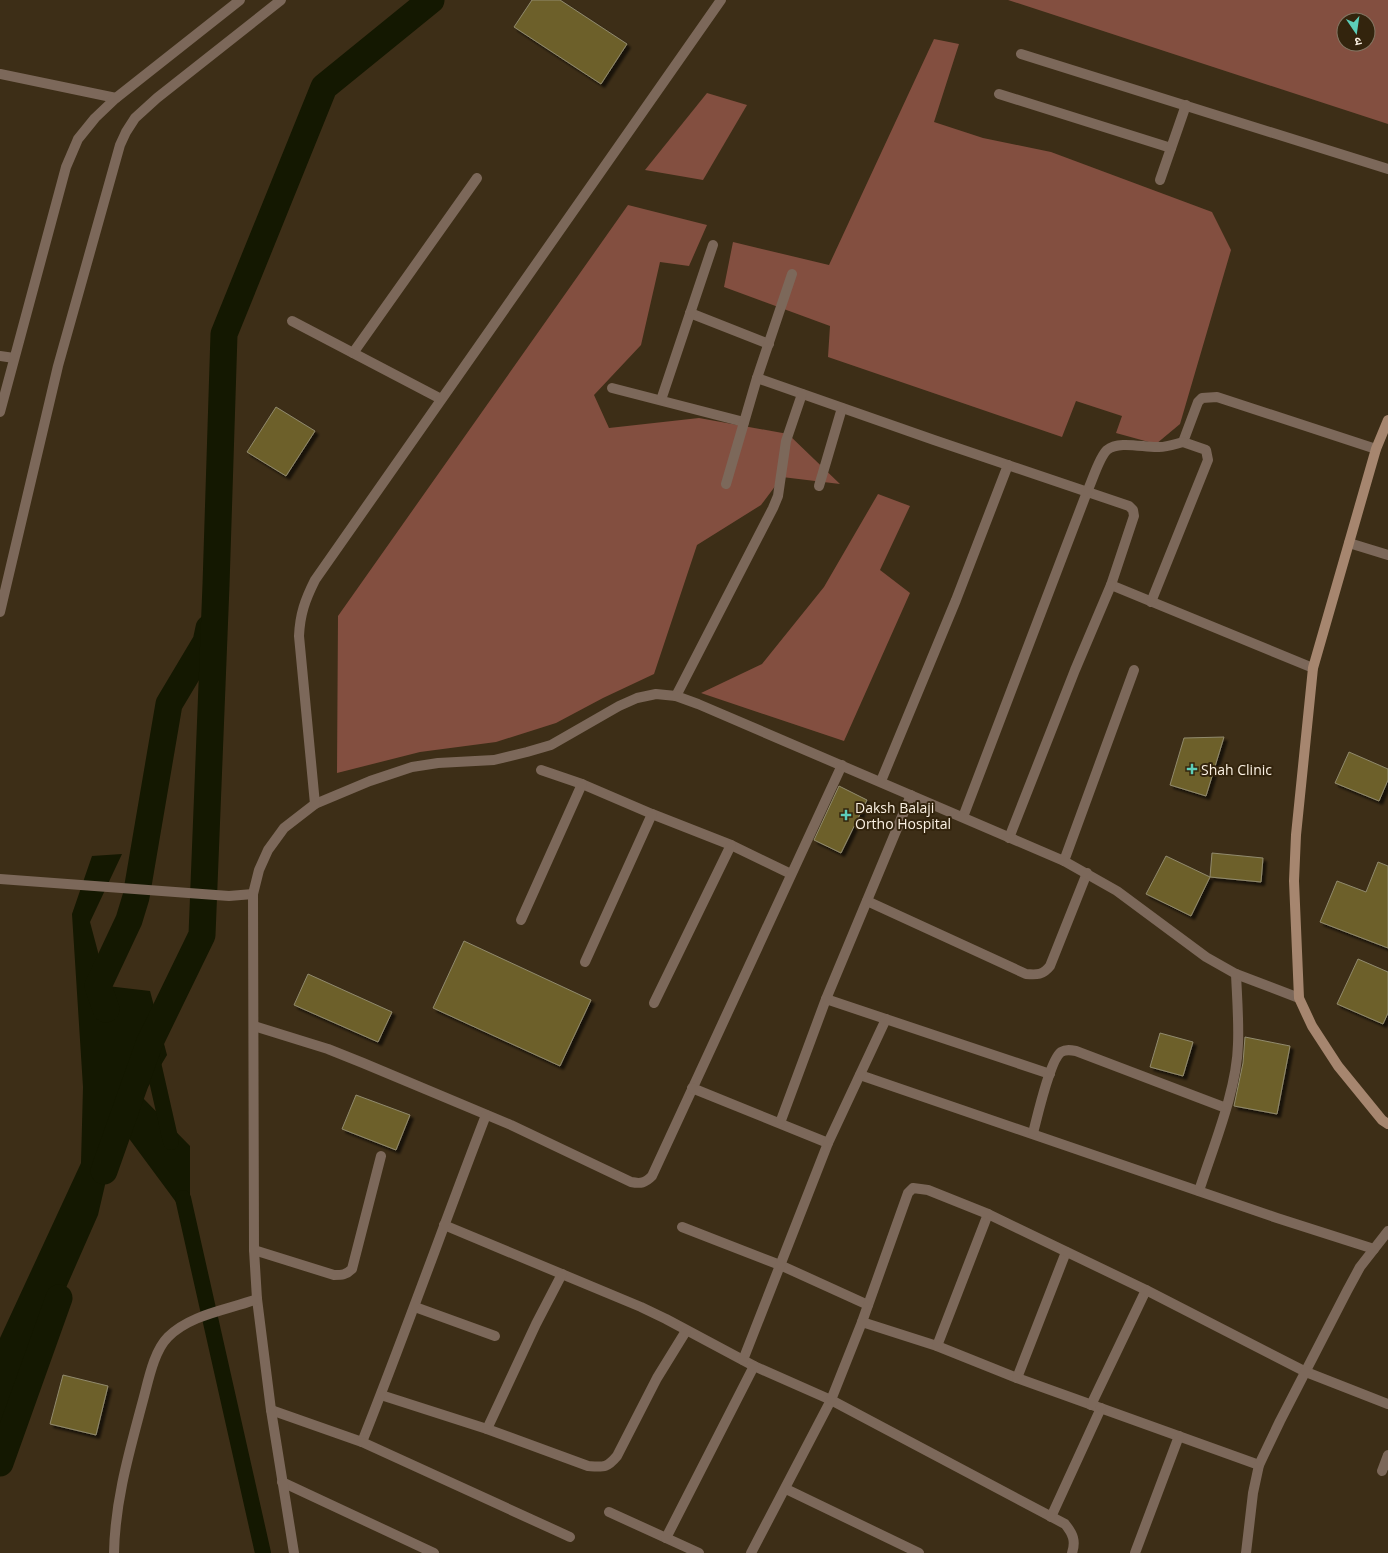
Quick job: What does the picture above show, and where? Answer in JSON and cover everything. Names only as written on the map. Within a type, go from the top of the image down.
[{"type":"main road","points":[[1387,427],[1376,449],[1313,668],[1297,827],[1294,874],[1299,998],[1312,1026],[1338,1066],[1382,1120],[1388,1124]]},
{"type":"street","points":[[0,412],[66,167],[78,139],[95,118],[116,98],[240,0]]},
{"type":"street","points":[[0,612],[58,366],[120,145],[135,118],[157,98],[281,0]]},
{"type":"street","points":[[315,804],[300,636],[300,618],[306,598],[315,580],[721,0]]},
{"type":"street","points":[[1021,54],[1388,169]]},
{"type":"street","points":[[0,74],[116,98]]},
{"type":"street","points":[[999,94],[1171,148]]},
{"type":"street","points":[[1160,180],[1186,105]]},
{"type":"street","points":[[353,353],[477,178]]},
{"type":"street","points":[[661,400],[713,246]]},
{"type":"street","points":[[726,484],[757,378],[792,274]]},
{"type":"street","points":[[690,312],[769,344]]},
{"type":"street","points":[[292,321],[441,399]]},
{"type":"street","points":[[0,356],[14,358]]},
{"type":"street","points":[[757,378],[1129,506],[1132,510],[1134,516],[1111,586],[1075,670],[1009,838]]},
{"type":"street","points":[[612,388],[744,422]]},
{"type":"street","points":[[676,696],[773,508],[778,496],[786,441],[802,394]]},
{"type":"street","points":[[1183,442],[1198,402],[1202,398],[1217,397],[1376,449]]},
{"type":"street","points":[[819,486],[842,408]]},
{"type":"street","points":[[963,817],[1087,492],[1102,457],[1108,450],[1117,446],[1129,445],[1168,447],[1183,442],[1206,450],[1208,460],[1151,602]]},
{"type":"street","points":[[881,781],[956,600],[1008,465]]},
{"type":"street","points":[[1348,543],[1388,555]]},
{"type":"street","points":[[1111,586],[1313,668]]},
{"type":"street","points":[[1064,861],[1134,670]]},
{"type":"street","points":[[294,1553],[271,1410],[257,1299],[254,1250],[253,894],[259,870],[268,850],[284,828],[315,804],[370,781],[412,767],[438,763],[494,760],[552,745],[619,706],[637,698],[656,694],[676,696],[881,781],[1064,861],[1118,891],[1206,956],[1236,974],[1299,998]]},
{"type":"street","points":[[254,1026],[328,1049],[486,1115],[631,1182],[640,1184],[646,1182],[652,1176],[842,765]]},
{"type":"street","points":[[541,770],[582,784],[652,814],[731,844],[791,874]]},
{"type":"street","points":[[521,920],[582,784]]},
{"type":"street","points":[[780,1123],[826,999],[911,795]]},
{"type":"street","points":[[585,962],[652,814]]},
{"type":"street","points":[[654,1002],[731,844]]},
{"type":"street","points":[[867,901],[1026,974],[1036,975],[1045,972],[1050,966],[1087,873]]},
{"type":"street","points":[[0,879],[44,881],[229,896],[253,894]]},
{"type":"street","points":[[1199,1191],[1226,1108],[1235,1072],[1238,1045],[1236,974]]},
{"type":"street","points":[[826,999],[1050,1074]]},
{"type":"street","points":[[743,1360],[828,1143],[886,1019]]},
{"type":"street","points":[[1032,1134],[1050,1074],[1061,1053],[1068,1049],[1226,1108]]},
{"type":"street","points":[[860,1075],[1277,1218],[1374,1249]]},
{"type":"street","points":[[692,1088],[828,1143]]},
{"type":"street","points":[[362,1442],[415,1307],[444,1225],[486,1115]]},
{"type":"street","points":[[254,1250],[334,1275],[342,1276],[348,1273],[352,1269],[381,1156]]},
{"type":"street","points":[[751,1553],[786,1489],[831,1400],[862,1322],[908,1193],[913,1188],[928,1190],[988,1214],[1146,1290],[1306,1372],[1388,1404]]},
{"type":"street","points":[[937,1346],[988,1214]]},
{"type":"street","points":[[444,1225],[641,1307],[754,1366],[831,1400],[1065,1524],[1072,1533],[1074,1544],[1072,1553]]},
{"type":"street","points":[[682,1227],[780,1266],[868,1305]]},
{"type":"street","points":[[1246,1553],[1253,1493],[1260,1465],[1280,1421],[1360,1267],[1388,1231]]},
{"type":"street","points":[[1017,1378],[1066,1252]]},
{"type":"street","points":[[487,1429],[536,1324],[562,1274]]},
{"type":"street","points":[[1091,1405],[1146,1290]]},
{"type":"street","points":[[114,1553],[119,1496],[154,1359],[167,1337],[184,1325],[205,1316],[257,1299]]},
{"type":"street","points":[[415,1307],[495,1336]]},
{"type":"street","points":[[862,1322],[937,1346],[1017,1378],[1260,1465]]},
{"type":"street","points":[[381,1395],[487,1429],[588,1466],[609,1465],[617,1456],[657,1378],[686,1331]]},
{"type":"street","points":[[666,1538],[754,1366]]},
{"type":"street","points":[[1051,1517],[1101,1408]]},
{"type":"street","points":[[271,1410],[362,1442],[570,1537]]},
{"type":"street","points":[[1135,1553],[1179,1436]]},
{"type":"street","points":[[1382,1471],[1388,1455]]},
{"type":"street","points":[[282,1482],[434,1553]]},
{"type":"street","points":[[786,1489],[919,1553]]},
{"type":"street","points":[[609,1512],[700,1553]]},
{"type":"shaded area","points":[[1008,0],[1388,0],[1388,124]]},
{"type":"shaded area","points":[[934,39],[959,44],[934,122],[983,138],[1051,152],[1212,212],[1231,250],[1180,424],[1156,444],[1116,433],[1122,416],[1076,401],[1062,437],[828,357],[830,326],[724,287],[733,242],[829,265]]},
{"type":"shaded area","points":[[707,93],[747,105],[703,180],[645,170]]},
{"type":"shaded area","points":[[628,205],[707,225],[689,266],[660,262],[641,345],[594,395],[609,428],[699,418],[788,434],[840,484],[782,477],[761,505],[697,545],[654,674],[603,698],[556,723],[496,742],[420,752],[337,773],[338,616]]},
{"type":"shaded area","points":[[878,494],[910,506],[880,570],[910,593],[844,741],[701,693],[762,664],[824,587]]},
{"type":"shaded area","points":[[122,854],[90,922],[107,986],[150,991],[167,1055],[142,1097],[190,1146],[190,1221],[119,1125],[98,1215],[0,1438],[0,1338],[81,1163],[83,1087],[72,914],[92,856]]},
{"type":"building","points":[[532,0],[560,0],[627,44],[601,84],[514,27]]},
{"type":"building","points":[[276,407],[315,431],[286,476],[247,452]]},
{"type":"building","points":[[1224,737],[1206,796],[1170,785],[1184,738]]},
{"type":"building","points":[[1349,752],[1388,769],[1388,780],[1379,801],[1335,783]]},
{"type":"building","points":[[839,786],[867,800],[841,853],[814,840]]},
{"type":"building","points":[[1212,853],[1263,858],[1261,882],[1210,877]]},
{"type":"building","points":[[1166,856],[1210,877],[1191,916],[1146,894]]},
{"type":"building","points":[[1378,862],[1388,866],[1388,948],[1320,922],[1337,881],[1366,892]]},
{"type":"building","points":[[464,941],[591,1000],[560,1066],[433,1008]]},
{"type":"building","points":[[1358,959],[1388,972],[1388,1013],[1383,1024],[1337,1004]]},
{"type":"building","points":[[308,974],[392,1012],[378,1042],[294,1005]]},
{"type":"building","points":[[1160,1033],[1193,1042],[1183,1076],[1150,1067]]},
{"type":"building","points":[[1245,1037],[1290,1046],[1277,1114],[1234,1106],[1243,1063]]},
{"type":"building","points":[[356,1095],[410,1115],[396,1150],[342,1129]]},
{"type":"building","points":[[63,1375],[108,1386],[96,1435],[50,1424]]},
{"type":"waterway","points":[[104,1171],[149,1044],[202,935],[224,334],[324,87],[431,0]]},
{"type":"waterway","points":[[106,1009],[98,986],[129,920],[136,897],[169,704],[206,642],[209,628]]},
{"type":"waterway","points":[[151,1054],[171,1142]]},
{"type":"waterway","points":[[183,1198],[263,1553]]},
{"type":"waterway","points":[[0,1463],[59,1298]]},
{"type":"place","name":"Shah Clinic","points":[[1192,769]]},
{"type":"place","name":"Daksh Balaji Ortho Hospital","points":[[846,815]]}]
